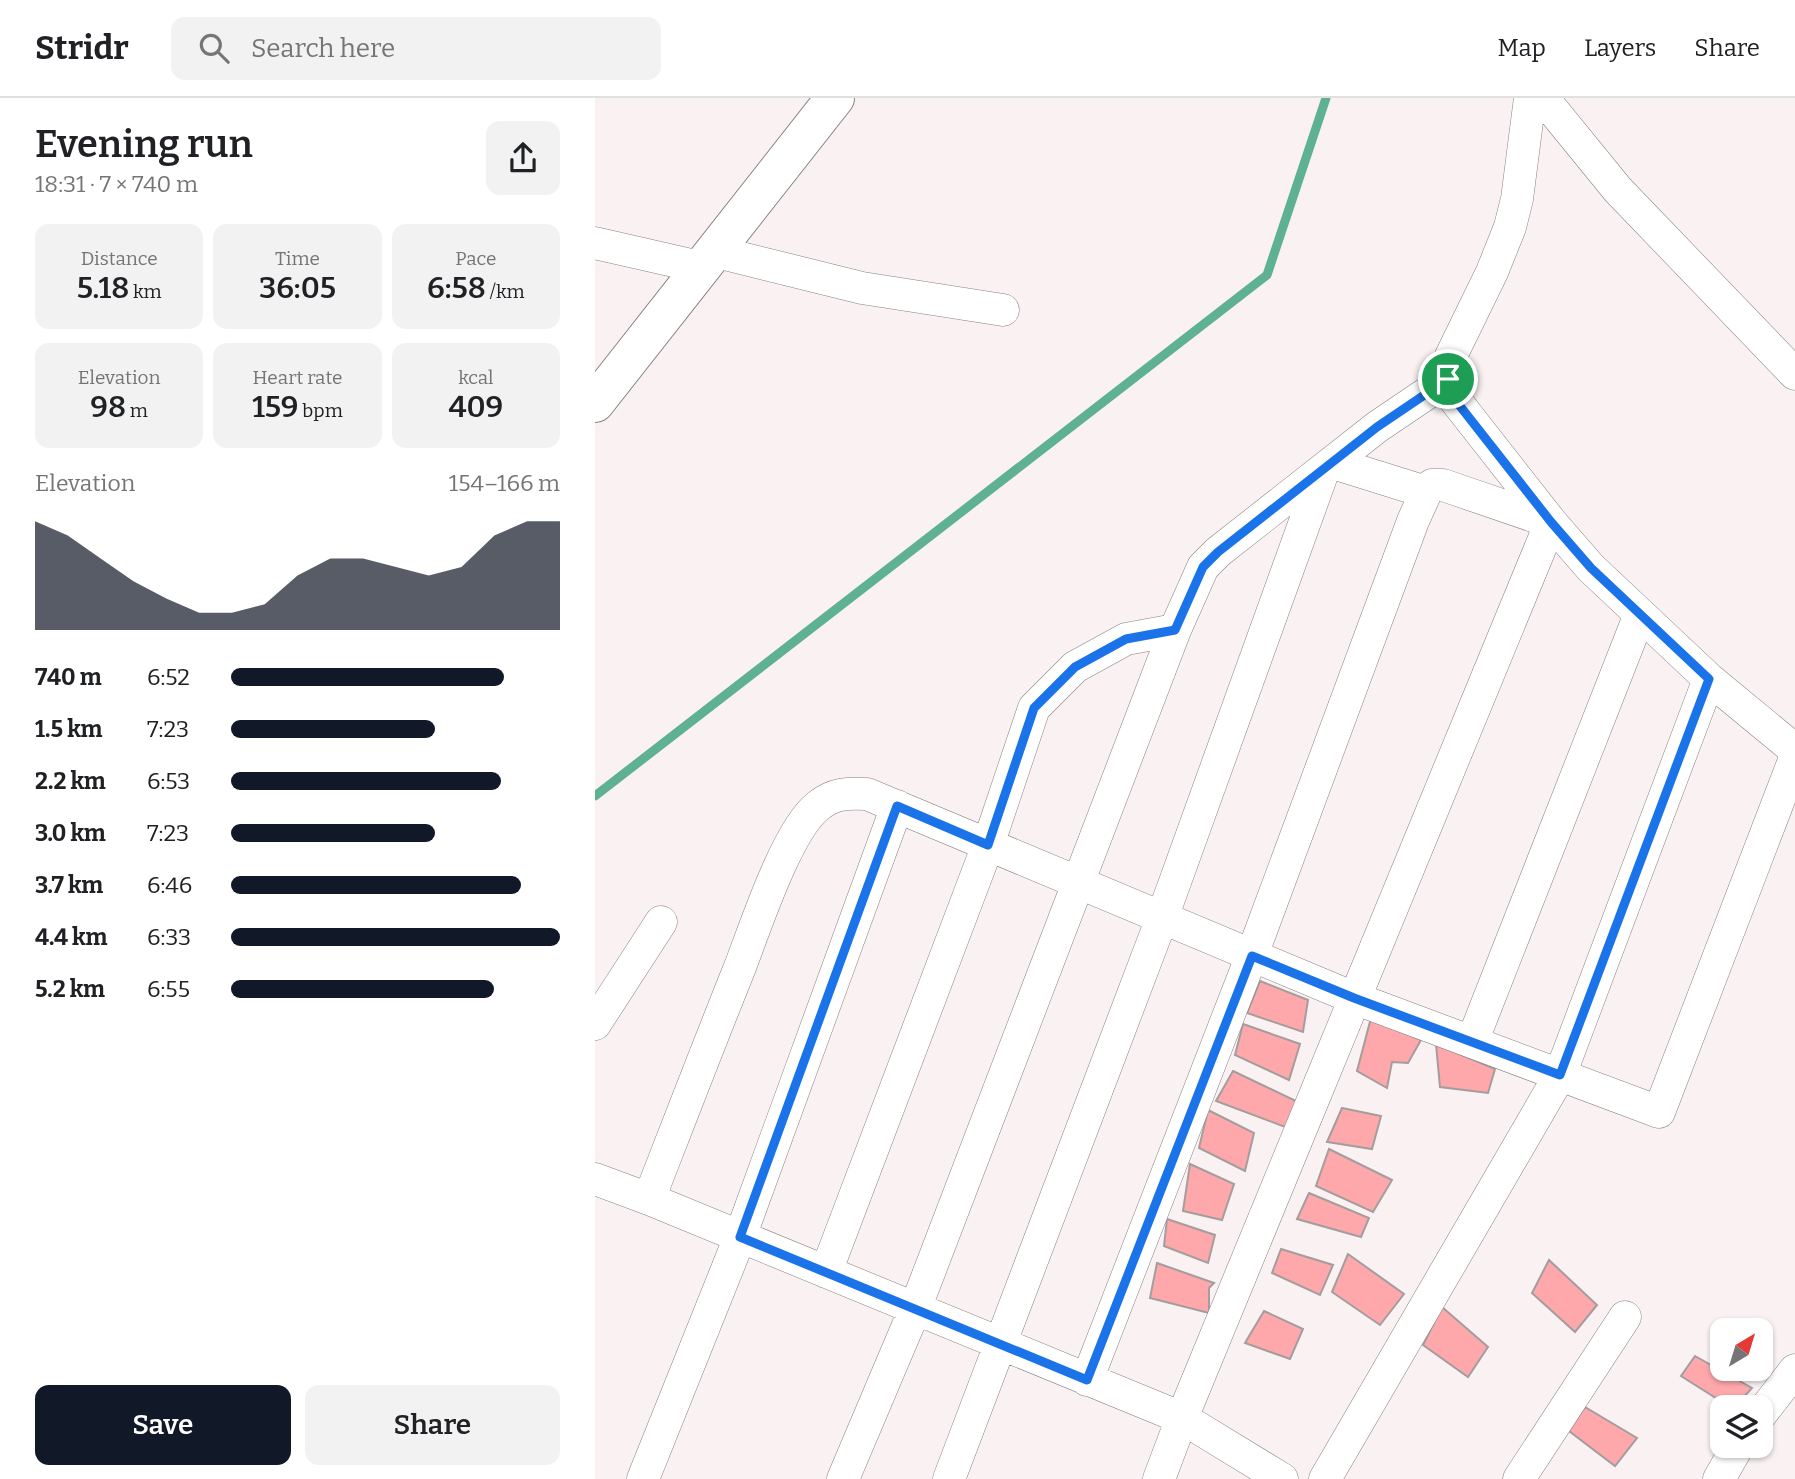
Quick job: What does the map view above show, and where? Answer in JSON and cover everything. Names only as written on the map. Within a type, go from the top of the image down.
[{"type":"street","points":[[595,403],[835,98]]},
{"type":"street","points":[[1530,98],[1517,200],[1510,227],[1492,272],[1451,356],[1448,379],[1456,401],[1551,522],[1591,568],[1709,679],[1795,750]]},
{"type":"street","points":[[1543,98],[1618,190],[1795,374]]},
{"type":"street","points":[[595,243],[707,259],[862,288],[1003,310]]},
{"type":"street","points":[[843,1479],[915,1309],[1175,630],[1203,567],[1218,552],[1377,427],[1448,379]]},
{"type":"street","points":[[1328,466],[1426,492]]},
{"type":"street","points":[[949,1479],[1162,918],[1328,466]]},
{"type":"street","points":[[1087,1380],[1252,956],[1426,492],[1432,485],[1443,485],[1551,522]]},
{"type":"street","points":[[1159,1479],[1551,522]]},
{"type":"street","points":[[1472,1042],[1640,614]]},
{"type":"street","points":[[826,1272],[988,845],[1034,708],[1075,667],[1126,639],[1175,630]]},
{"type":"street","points":[[1325,1479],[1560,1075],[1709,679]]},
{"type":"street","points":[[649,1199],[767,897],[796,834],[818,806],[839,793],[867,794],[1354,998],[1659,1112],[1795,758]]},
{"type":"street","points":[[643,1479],[740,1237],[897,806]]},
{"type":"street","points":[[595,1024],[661,922]]},
{"type":"street","points":[[595,1180],[649,1199],[1182,1418],[1282,1479]]},
{"type":"street","points":[[1519,1479],[1625,1317]]},
{"type":"street","points":[[1773,1398],[1795,1370]]},
{"type":"street","points":[[1719,1479],[1731,1458]]},
{"type":"building","points":[[1260,981],[1308,1000],[1303,1032],[1247,1013]]},
{"type":"building","points":[[1371,1018],[1421,1040],[1408,1063],[1392,1062],[1387,1088],[1357,1071]]},
{"type":"building","points":[[1243,1024],[1300,1044],[1289,1080],[1235,1055]]},
{"type":"building","points":[[1436,1044],[1495,1069],[1488,1093],[1440,1087]]},
{"type":"building","points":[[1233,1071],[1296,1101],[1288,1128],[1216,1101]]},
{"type":"building","points":[[1342,1108],[1381,1116],[1372,1149],[1327,1142]]},
{"type":"building","points":[[1208,1110],[1254,1133],[1245,1171],[1199,1148]]},
{"type":"building","points":[[1329,1149],[1392,1180],[1373,1212],[1316,1186]]},
{"type":"building","points":[[1190,1164],[1234,1184],[1222,1220],[1183,1211]]},
{"type":"building","points":[[1309,1193],[1369,1218],[1361,1237],[1297,1219]]},
{"type":"building","points":[[1167,1219],[1215,1235],[1208,1263],[1164,1246]]},
{"type":"building","points":[[1281,1249],[1333,1265],[1320,1295],[1272,1273]]},
{"type":"building","points":[[1348,1254],[1404,1294],[1380,1325],[1332,1292]]},
{"type":"building","points":[[1549,1260],[1597,1305],[1575,1332],[1532,1293]]},
{"type":"building","points":[[1157,1263],[1214,1283],[1209,1288],[1209,1313],[1150,1298]]},
{"type":"building","points":[[1442,1307],[1488,1347],[1468,1377],[1423,1345]]},
{"type":"building","points":[[1264,1311],[1303,1329],[1290,1359],[1245,1343]]},
{"type":"building","points":[[1695,1356],[1710,1364],[1710,1381],[1740,1381],[1752,1388],[1746,1395],[1711,1395],[1681,1376]]},
{"type":"building","points":[[1585,1407],[1637,1438],[1615,1466],[1569,1431]]},
{"type":"waterway","points":[[595,796],[1267,275],[1326,98]]},
{"type":"route","points":[[1448,379],[1456,401],[1551,522],[1591,568],[1709,679],[1560,1075],[1354,998],[1252,956],[1087,1380],[740,1237],[897,806],[988,845],[1034,708],[1075,667],[1126,639],[1175,630],[1203,567],[1218,552],[1377,427],[1448,379]]}]
